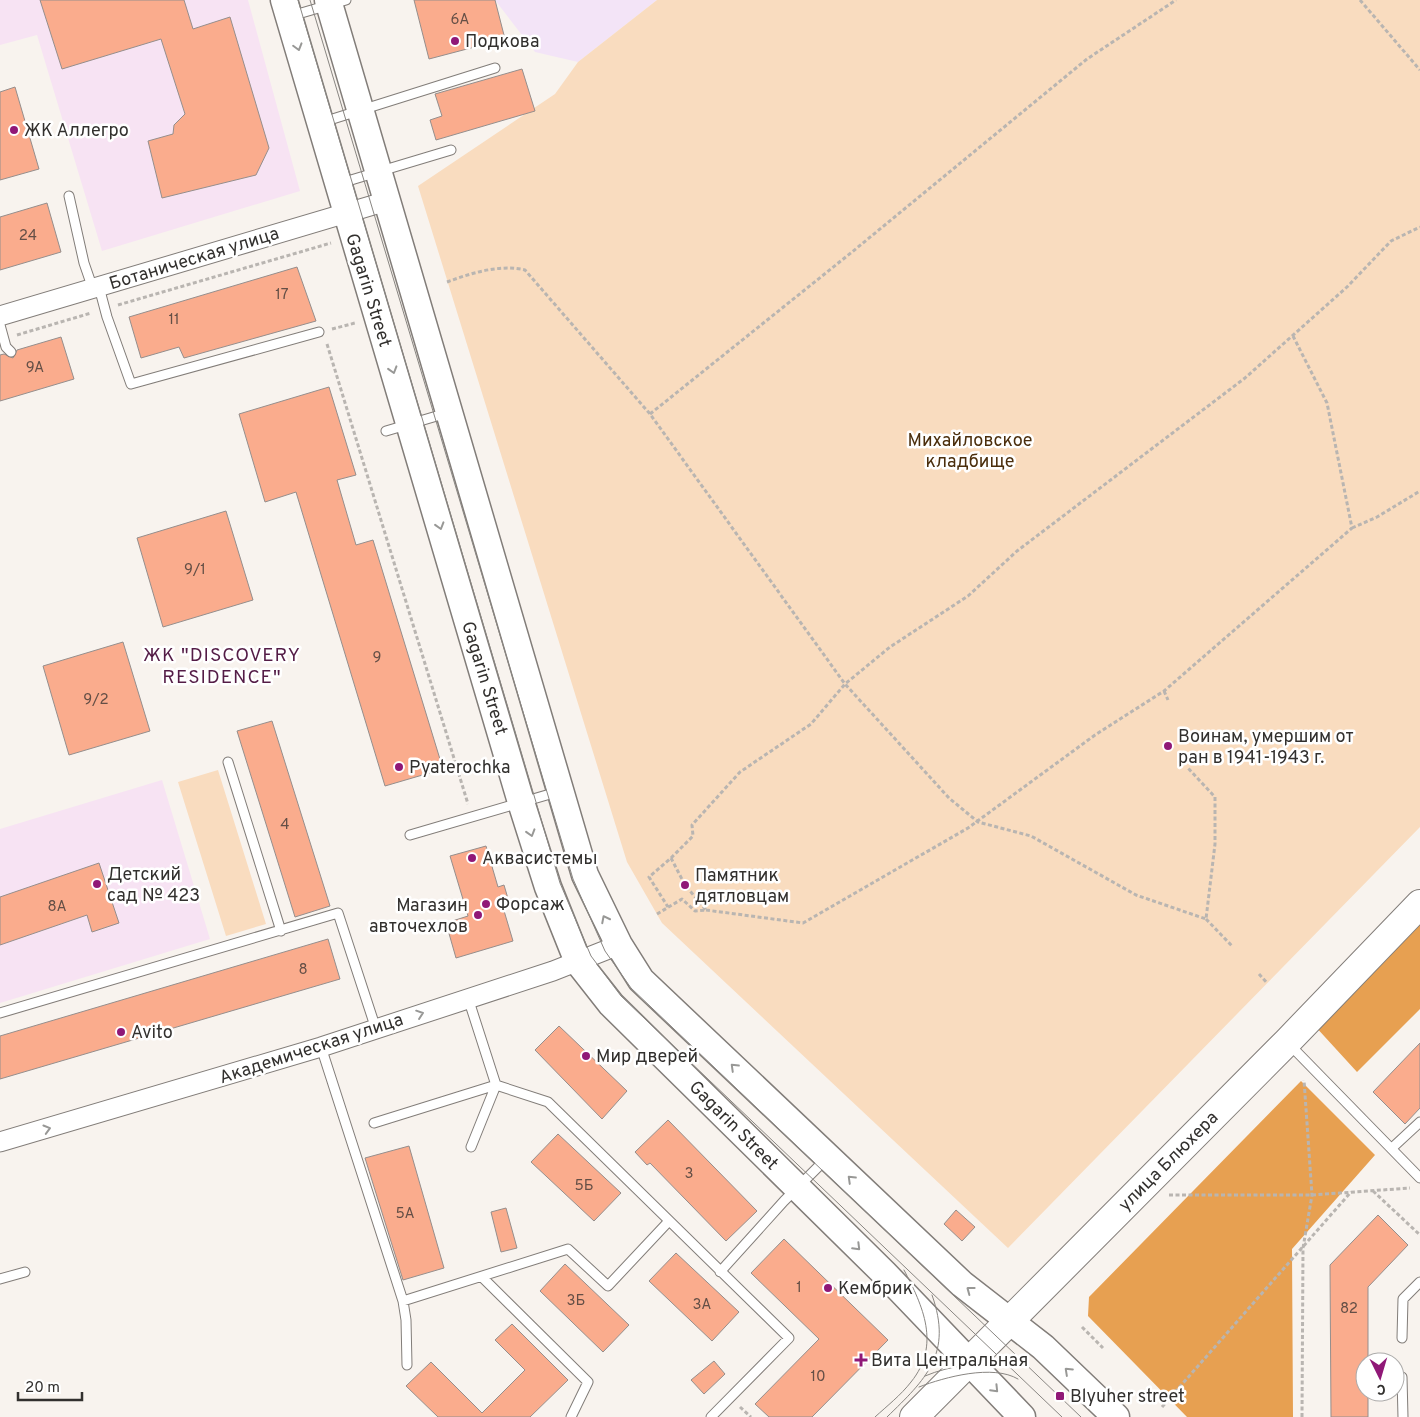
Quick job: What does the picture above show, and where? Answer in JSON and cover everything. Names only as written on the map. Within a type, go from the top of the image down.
[{"type":"main road","points":[[334,2],[361,111],[562,791],[585,875],[618,945],[628,963],[641,980],[962,1284],[1043,1347],[1116,1417]]},
{"type":"main road","name":"Gagarin Street","points":[[286,8],[347,213],[398,427],[548,887],[578,962],[611,1004],[884,1273],[1022,1417]]},
{"type":"main road","name":"улица Блюхера","points":[[914,1417],[1009,1320],[1295,1049],[1420,904]]},
{"type":"street","name":"Ботаническая улица","points":[[0,316],[387,201]]},
{"type":"street","name":"Академическая улица","points":[[0,1142],[321,1047],[578,962],[618,945]]},
{"type":"lane","points":[[286,8],[334,2]]},
{"type":"lane","points":[[320,122],[361,111],[495,68]]},
{"type":"lane","points":[[338,183],[451,150]]},
{"type":"lane","points":[[69,196],[84,263],[105,309],[131,384],[321,332]]},
{"type":"lane","points":[[0,324],[10,352]]},
{"type":"lane","points":[[398,427],[450,412]]},
{"type":"lane","points":[[228,762],[281,930]]},
{"type":"lane","points":[[410,835],[562,791]]},
{"type":"lane","points":[[0,1013],[338,913],[376,1029]]},
{"type":"lane","points":[[468,998],[496,1085],[470,1147]]},
{"type":"lane","points":[[321,1047],[403,1301],[406,1320],[407,1365]]},
{"type":"lane","points":[[1295,1049],[1420,1178]]},
{"type":"lane","points":[[374,1123],[496,1085],[548,1102],[789,1338],[711,1417]]},
{"type":"lane","points":[[1392,1148],[1420,1122]]},
{"type":"lane","points":[[720,1272],[828,1157]]},
{"type":"lane","points":[[403,1301],[568,1249],[608,1286],[669,1221]]},
{"type":"lane","points":[[0,1279],[25,1272]]},
{"type":"lane","points":[[482,1277],[588,1382],[571,1417]]},
{"type":"lane","points":[[1402,1338],[1403,1299],[1420,1282]]},
{"type":"lane","points":[[1403,1402],[1403,1417]]},
{"type":"path","points":[[650,414],[1087,60],[1176,0]]},
{"type":"path","points":[[1360,0],[1420,70]]},
{"type":"path","points":[[668,907],[649,877],[693,836],[692,824],[740,772],[811,724],[845,684],[890,647],[968,596],[1016,551],[1245,378],[1347,287],[1391,241],[1420,226]]},
{"type":"path","points":[[4,339],[331,243]]},
{"type":"path","points":[[447,282],[464,276],[510,266],[525,270],[650,414],[845,684],[949,798],[978,822],[1031,836],[1136,895],[1206,919],[1233,947]]},
{"type":"path","points":[[321,332],[355,323]]},
{"type":"path","points":[[1293,336],[1327,403],[1352,528]]},
{"type":"path","points":[[326,341],[471,816]]},
{"type":"path","points":[[657,914],[682,899],[695,911],[706,910],[803,923],[978,822],[1095,735],[1164,691],[1352,528],[1378,517],[1420,491]]},
{"type":"path","points":[[1164,691],[1168,700]]},
{"type":"path","points":[[1188,768],[1215,797],[1215,844],[1206,919]]},
{"type":"path","points":[[671,858],[685,885],[706,910]]},
{"type":"path","points":[[1259,974],[1267,983]]},
{"type":"path","points":[[1295,1049],[1312,1195],[1303,1248],[1302,1417]]},
{"type":"path","points":[[1168,1194],[1312,1195],[1420,1187]]},
{"type":"path","points":[[1372,1191],[1420,1235]]},
{"type":"path","points":[[1162,1406],[1351,1192]]},
{"type":"path","points":[[1082,1326],[1104,1348]]},
{"type":"shaded area","points":[[0,0],[248,0],[300,191],[102,251],[37,35],[0,45]]},
{"type":"shaded area","points":[[495,0],[657,0],[578,62],[535,52]]},
{"type":"shaded area","name":"Детский сад № 423","points":[[162,780],[210,939],[0,1003],[0,829]]},
{"type":"shaded area","points":[[1420,921],[1420,1009],[1357,1072],[1314,1025]]},
{"type":"shaded area","points":[[1301,1081],[1375,1155],[1292,1249],[1293,1417],[1187,1417],[1088,1316],[1089,1297]]},
{"type":"green space","name":"Михайловское кладбище","points":[[657,0],[1420,0],[1420,827],[1008,1248],[662,923],[627,862],[418,186],[555,94],[578,62]]},
{"type":"green space","points":[[218,770],[266,924],[226,936],[178,782]]},
{"type":"building","points":[[40,0],[184,0],[193,29],[230,17],[269,148],[256,175],[162,198],[148,141],[173,134],[174,125],[185,114],[161,39],[62,69]]},
{"type":"building","points":[[414,0],[495,0],[505,39],[429,59]]},
{"type":"building","points":[[522,69],[535,111],[436,140],[430,120],[442,116],[435,94]]},
{"type":"building","name":"ЖК Аллегро","points":[[15,87],[39,169],[0,180],[0,92]]},
{"type":"building","points":[[47,203],[61,252],[0,270],[0,217]]},
{"type":"building","points":[[297,267],[316,321],[184,358],[179,347],[141,358],[129,317]]},
{"type":"building","points":[[61,337],[74,379],[0,401],[0,355],[4,354],[13,358],[17,350]]},
{"type":"building","points":[[329,387],[356,475],[337,480],[356,545],[373,540],[443,769],[385,786],[296,492],[265,502],[239,414]]},
{"type":"building","points":[[226,511],[253,600],[163,627],[137,538]]},
{"type":"building","points":[[123,642],[150,731],[69,755],[43,666]]},
{"type":"building","points":[[272,721],[330,906],[295,917],[237,731]]},
{"type":"building","points":[[486,846],[498,887],[504,885],[509,902],[502,904],[513,941],[456,958],[446,923],[468,916],[450,856]]},
{"type":"building","points":[[99,863],[119,923],[92,932],[87,915],[0,945],[0,897]]},
{"type":"building","points":[[328,939],[340,979],[0,1079],[0,1036]]},
{"type":"building","points":[[559,1026],[627,1091],[602,1119],[535,1050]]},
{"type":"building","points":[[1420,1043],[1420,1108],[1405,1124],[1373,1092]]},
{"type":"building","points":[[668,1120],[757,1211],[726,1241],[650,1163],[647,1165],[635,1152]]},
{"type":"building","points":[[558,1134],[621,1193],[594,1221],[531,1162]]},
{"type":"building","points":[[409,1146],[444,1268],[403,1280],[365,1158]]},
{"type":"building","points":[[506,1208],[517,1248],[501,1252],[491,1212]]},
{"type":"building","points":[[956,1210],[975,1227],[962,1241],[944,1224]]},
{"type":"building","points":[[1378,1215],[1408,1245],[1368,1287],[1368,1352],[1355,1352],[1355,1402],[1368,1402],[1368,1417],[1331,1417],[1330,1265]]},
{"type":"building","points":[[784,1239],[888,1340],[812,1417],[769,1417],[755,1404],[819,1339],[751,1273]]},
{"type":"building","points":[[676,1253],[739,1312],[712,1341],[649,1281]]},
{"type":"building","points":[[565,1264],[629,1325],[603,1352],[540,1291]]},
{"type":"building","points":[[512,1324],[568,1380],[530,1417],[438,1417],[406,1386],[431,1362],[482,1413],[525,1370],[495,1340]]},
{"type":"building","points":[[714,1361],[725,1374],[704,1394],[691,1380]]},
{"type":"tram line","points":[[298,0],[560,883],[591,956],[621,996],[1062,1417]]},
{"type":"tram line","points":[[310,0],[573,879],[605,951],[631,988],[1081,1417]]},
{"type":"tram line","points":[[875,1417],[911,1382],[920,1368],[925,1354],[926,1326],[917,1297],[904,1270]]},
{"type":"tram line","points":[[887,1417],[913,1390],[932,1364],[937,1350],[939,1334],[938,1316],[932,1295]]},
{"type":"tram line","points":[[925,1376],[945,1369],[966,1365],[1009,1365]]},
{"type":"tram line","points":[[919,1387],[942,1379],[983,1372],[1008,1375],[1018,1379]]},
{"type":"place","name":"Подкова","points":[[455,41]]},
{"type":"place","name":"ЖК Аллегро","points":[[14,130]]},
{"type":"place","name":"Воинам, умершим от ран в 1941-1943 г.","points":[[1168,746]]},
{"type":"place","name":"Pyaterochka","points":[[399,767]]},
{"type":"place","name":"Аквасистемы","points":[[472,858]]},
{"type":"place","name":"Детский сад № 423","points":[[97,884]]},
{"type":"place","name":"Памятник дятловцам","points":[[685,885]]},
{"type":"place","name":"Форсаж","points":[[486,904]]},
{"type":"place","name":"Магазин авточехлов","points":[[478,915]]},
{"type":"place","name":"Avito","points":[[121,1032]]},
{"type":"place","name":"Мир дверей","points":[[586,1056]]},
{"type":"place","name":"Кембрик","points":[[828,1288]]},
{"type":"place","name":"Вита Центральная","points":[[861,1360]]},
{"type":"place","name":"Blyuher street","points":[[1060,1396]]},
{"type":"district","name":"ЖК \"DISCOVERY RESIDENCE\"","points":[[222,665]]}]
